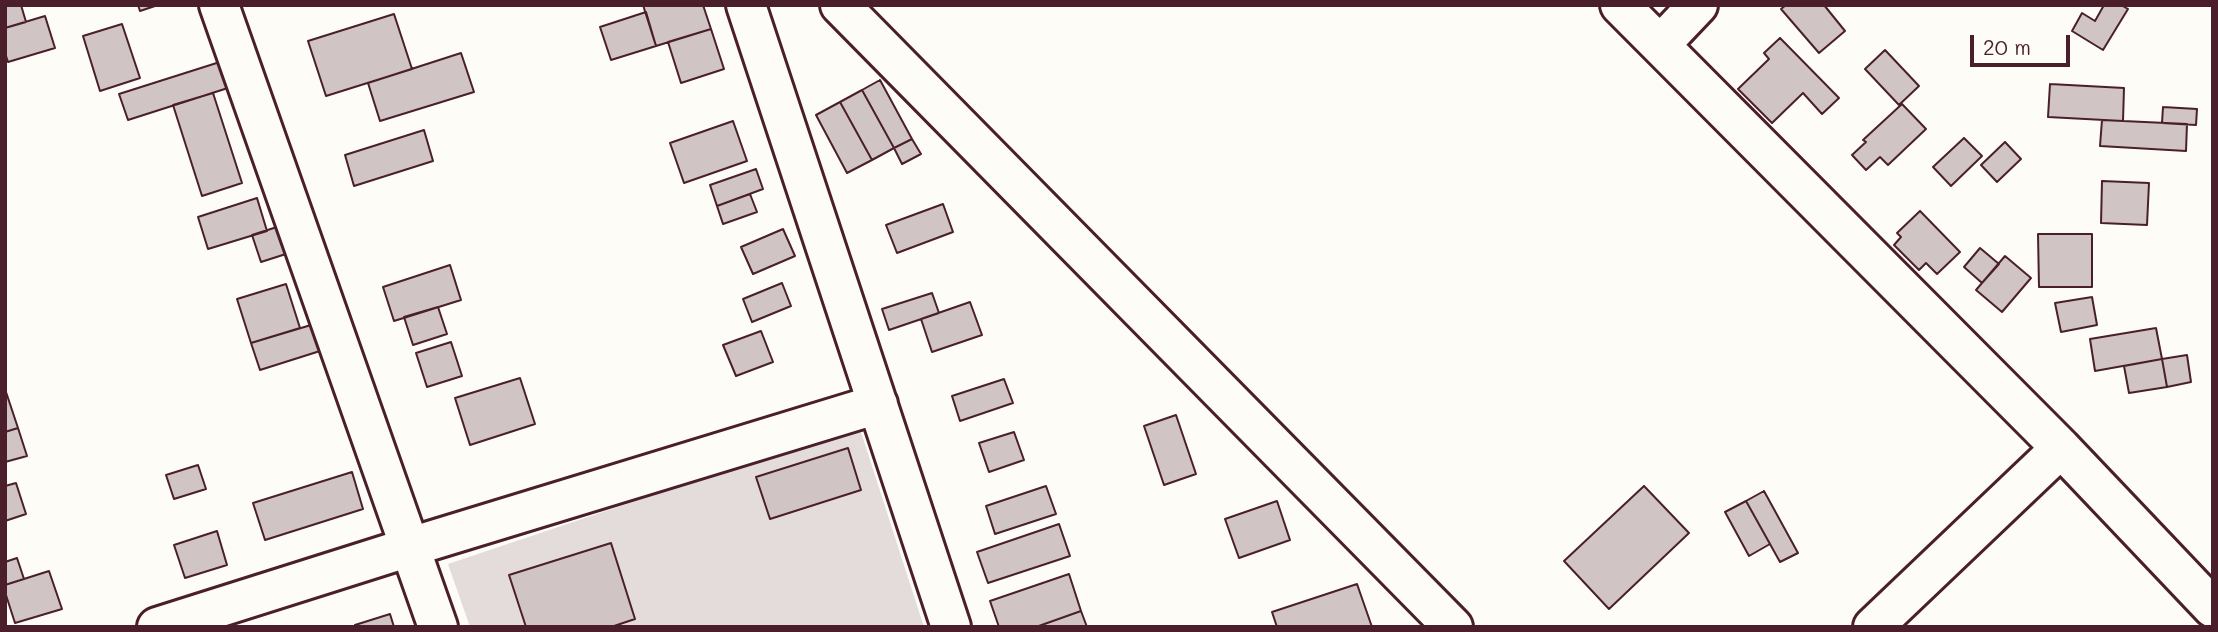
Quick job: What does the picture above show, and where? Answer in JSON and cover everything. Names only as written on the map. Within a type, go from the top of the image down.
[{"type":"street","points":[[219,5],[438,627]]},
{"type":"street","points":[[746,5],[951,627]]},
{"type":"street","points":[[840,5],[1453,627]]},
{"type":"street","points":[[1620,5],[2061,447],[2213,608]]},
{"type":"street","points":[[1660,45],[1698,5]]},
{"type":"street","points":[[157,627],[878,404]]},
{"type":"street","points":[[1873,627],[2061,447]]},
{"type":"shaded area","points":[[859,426],[924,627],[470,627],[448,564]]},
{"type":"building","points":[[5,5],[21,5],[26,22],[5,28]]},
{"type":"building","points":[[138,5],[158,5],[140,11]]},
{"type":"building","points":[[643,5],[703,5],[711,29],[656,46]]},
{"type":"building","points":[[1786,5],[1824,5],[1845,31],[1819,53],[1781,9]]},
{"type":"building","points":[[2104,5],[2121,5],[2128,9],[2103,50],[2072,31],[2082,13],[2095,21]]},
{"type":"building","points":[[646,12],[656,46],[611,60],[600,27]]},
{"type":"building","points":[[394,14],[412,69],[326,96],[308,41]]},
{"type":"building","points":[[45,16],[55,48],[8,62],[5,53],[5,28]]},
{"type":"building","points":[[122,24],[140,78],[100,91],[83,36]]},
{"type":"building","points":[[711,29],[724,69],[681,83],[668,42]]},
{"type":"building","points":[[1780,38],[1839,98],[1822,114],[1803,93],[1772,123],[1738,89],[1769,59],[1764,53]]},
{"type":"building","points":[[1885,50],[1919,86],[1899,105],[1865,69]]},
{"type":"building","points":[[461,53],[474,92],[380,121],[368,83]]},
{"type":"building","points":[[223,61],[231,87],[128,120],[119,94]]},
{"type":"building","points":[[880,80],[912,139],[894,148],[862,90]]},
{"type":"building","points":[[2050,84],[2124,88],[2123,121],[2048,117]]},
{"type":"building","points":[[862,90],[894,148],[872,160],[840,102]]},
{"type":"building","points":[[213,93],[242,183],[202,196],[173,105]]},
{"type":"building","points":[[840,102],[872,160],[847,173],[816,115]]},
{"type":"building","points":[[1902,104],[1926,129],[1888,165],[1880,157],[1866,170],[1852,155],[1866,142],[1863,140]]},
{"type":"building","points":[[2163,107],[2197,109],[2196,125],[2162,123]]},
{"type":"building","points":[[2102,120],[2187,124],[2186,151],[2100,146]]},
{"type":"building","points":[[733,121],[747,161],[684,183],[670,143]]},
{"type":"building","points":[[424,130],[433,161],[354,186],[345,155]]},
{"type":"building","points":[[1964,138],[1982,156],[1951,186],[1933,167]]},
{"type":"building","points":[[912,139],[921,154],[902,164],[894,148]]},
{"type":"building","points":[[2005,142],[2021,159],[1997,182],[1981,165]]},
{"type":"building","points":[[756,169],[763,189],[717,206],[710,185]]},
{"type":"building","points":[[2102,181],[2149,183],[2147,225],[2101,223]]},
{"type":"building","points":[[750,194],[757,212],[723,224],[717,206]]},
{"type":"building","points":[[257,198],[267,231],[208,249],[198,217]]},
{"type":"building","points":[[943,204],[953,232],[897,253],[886,225]]},
{"type":"building","points":[[1920,211],[1960,252],[1937,274],[1926,263],[1919,270],[1894,245],[1901,237],[1897,233]]},
{"type":"building","points":[[280,226],[289,253],[261,262],[252,235]]},
{"type":"building","points":[[783,229],[795,256],[753,274],[741,247]]},
{"type":"building","points":[[2038,234],[2092,234],[2092,287],[2039,287]]},
{"type":"building","points":[[1980,248],[1999,264],[1982,283],[1964,267]]},
{"type":"building","points":[[2005,256],[2031,278],[2002,312],[1976,290]]},
{"type":"building","points":[[450,265],[461,300],[394,321],[383,287]]},
{"type":"building","points":[[782,283],[791,306],[752,322],[743,299]]},
{"type":"building","points":[[286,284],[300,328],[251,343],[237,299]]},
{"type":"building","points":[[932,293],[939,313],[889,330],[882,309]]},
{"type":"building","points":[[2092,297],[2097,325],[2061,332],[2055,303]]},
{"type":"building","points":[[970,302],[982,335],[932,352],[921,319]]},
{"type":"building","points":[[438,307],[447,334],[413,345],[404,317]]},
{"type":"building","points":[[311,325],[320,351],[260,370],[251,343]]},
{"type":"building","points":[[2156,328],[2162,359],[2095,371],[2090,339]]},
{"type":"building","points":[[761,331],[773,362],[736,376],[723,345]]},
{"type":"building","points":[[451,342],[462,376],[427,387],[416,353]]},
{"type":"building","points":[[2187,355],[2191,382],[2167,387],[2162,359]]},
{"type":"building","points":[[2162,359],[2167,387],[2129,393],[2124,366]]},
{"type":"building","points":[[520,378],[535,424],[470,445],[455,398]]},
{"type":"building","points":[[1004,379],[1013,403],[960,421],[952,396]]},
{"type":"building","points":[[5,389],[18,428],[5,432]]},
{"type":"building","points":[[1176,415],[1196,474],[1164,485],[1144,426]]},
{"type":"building","points":[[18,428],[27,456],[5,462],[5,432]]},
{"type":"building","points":[[1014,432],[1024,460],[989,472],[979,443]]},
{"type":"building","points":[[848,448],[861,490],[770,519],[756,477]]},
{"type":"building","points":[[198,465],[206,489],[174,499],[166,475]]},
{"type":"building","points":[[352,472],[363,509],[265,540],[253,503]]},
{"type":"building","points":[[16,483],[26,514],[5,521],[5,486]]},
{"type":"building","points":[[1046,486],[1056,514],[995,534],[986,506]]},
{"type":"building","points":[[1644,486],[1689,533],[1609,609],[1564,561]]},
{"type":"building","points":[[1764,491],[1798,553],[1780,562],[1746,501]]},
{"type":"building","points":[[1277,501],[1290,540],[1239,558],[1225,519]]},
{"type":"building","points":[[1746,501],[1770,544],[1749,556],[1725,512]]},
{"type":"building","points":[[1059,524],[1070,556],[988,583],[977,552]]},
{"type":"building","points":[[217,531],[227,565],[185,578],[174,545]]},
{"type":"building","points":[[611,543],[635,619],[611,627],[526,627],[509,575]]},
{"type":"building","points":[[17,558],[24,579],[5,585],[5,562]]},
{"type":"building","points":[[49,571],[62,609],[15,623],[5,585]]},
{"type":"building","points":[[1069,574],[1081,611],[1036,627],[999,627],[990,601]]},
{"type":"building","points":[[1357,584],[1372,627],[1277,627],[1272,612]]},
{"type":"building","points":[[1081,611],[1087,627],[1036,627]]},
{"type":"building","points":[[390,614],[394,627],[355,625]]}]
